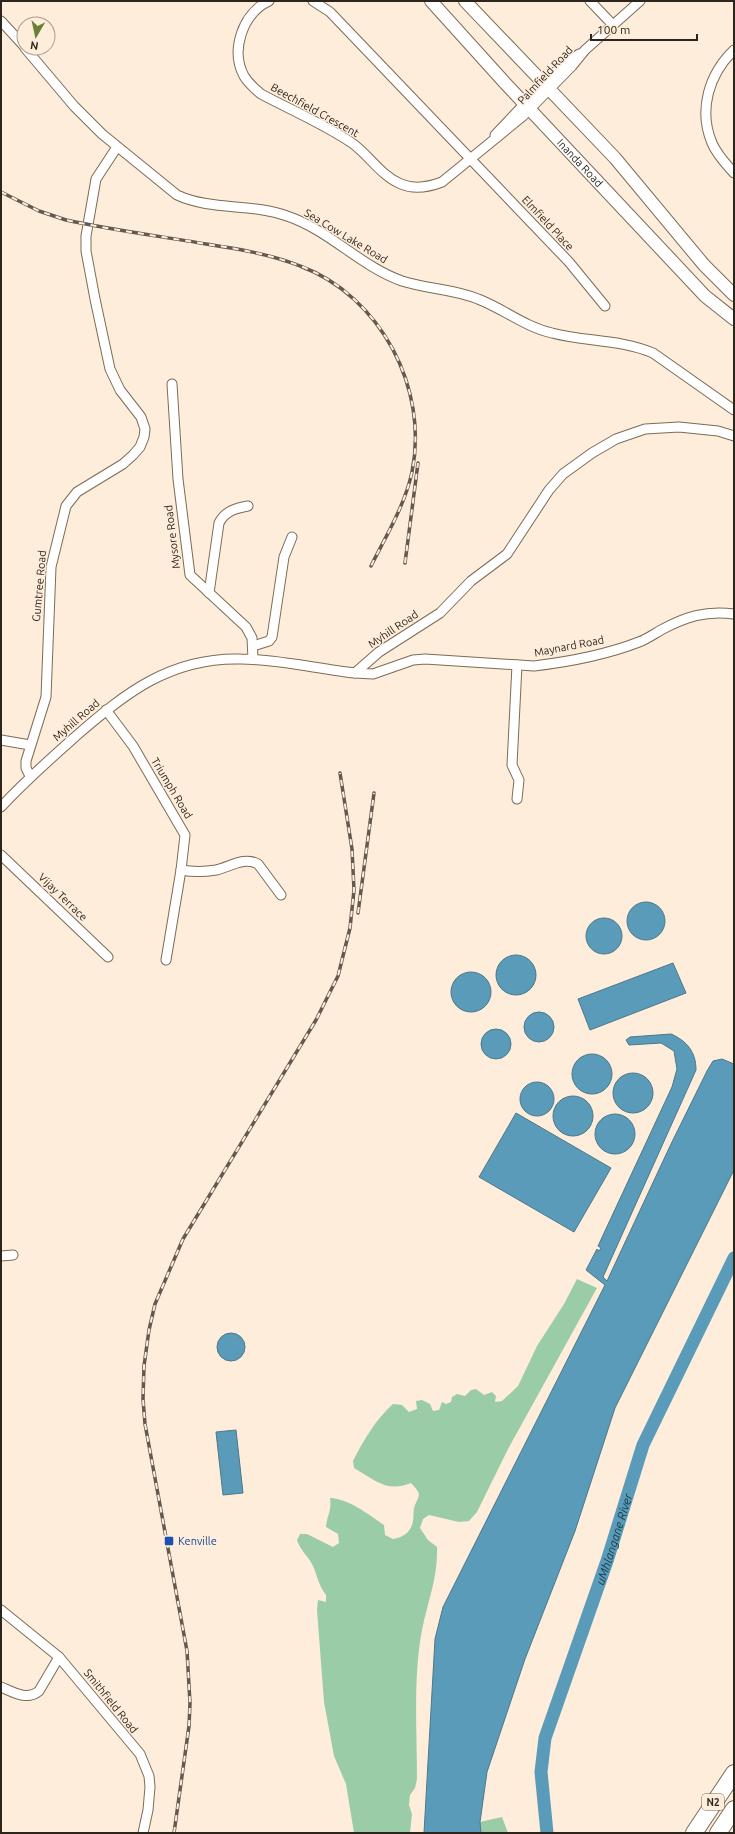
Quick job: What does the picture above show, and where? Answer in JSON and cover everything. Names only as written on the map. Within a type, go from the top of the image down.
[{"type":"highway","name":"N2","points":[[694,1833],[734,1773]]},
{"type":"highway","name":"N2","points":[[718,1833],[734,1809]]},
{"type":"main road","name":"Inanda Road","points":[[431,1],[524,110],[705,296],[734,319]]},
{"type":"main road","points":[[465,1],[615,158],[704,265],[734,295]]},
{"type":"street","name":"Beechfield Crescent","points":[[270,1],[251,15],[246,23],[239,42],[238,53],[244,76],[261,94],[353,144],[388,176],[401,184],[416,188],[442,182],[486,146],[524,110]]},
{"type":"street","points":[[313,1],[330,12],[470,160]]},
{"type":"street","points":[[590,1],[613,25]]},
{"type":"street","name":"Palmfield Road","points":[[524,110],[547,86],[567,61],[585,50],[640,1]]},
{"type":"street","name":"Sea Cow Lake Road","points":[[1,21],[16,37]]},
{"type":"street","points":[[734,50],[720,65],[711,83],[708,94],[706,116],[712,144],[716,152],[734,173]]},
{"type":"street","name":"Sea Cow Lake Road","points":[[32,56],[74,106],[117,147],[168,189],[189,201],[203,204],[264,210],[288,216],[315,230],[375,269],[402,281],[462,293],[480,300],[529,325],[553,334],[620,343],[643,349],[653,353],[734,410]]},
{"type":"street","name":"Gumtree Road","points":[[30,776],[26,765],[30,745],[46,697],[51,567],[66,506],[76,492],[123,464],[140,447],[144,437],[145,429],[141,417],[120,390],[110,369],[94,299],[86,251],[86,236],[96,179],[117,147]]},
{"type":"street","name":"Elmfield Place","points":[[470,160],[569,262],[605,306]]},
{"type":"street","name":"Mysore Road","points":[[172,384],[178,479],[189,572],[191,578],[246,627],[252,638],[253,659]]},
{"type":"street","name":"Myhill Road","points":[[30,776],[106,710],[147,682],[175,669],[217,660],[253,659],[355,673],[384,648],[440,613],[471,581],[507,554],[549,490],[569,469],[616,439],[645,429],[679,427],[718,431],[734,436]]},
{"type":"street","points":[[209,593],[219,522],[230,511],[248,506]]},
{"type":"street","points":[[253,646],[269,641],[272,637],[284,557],[292,537]]},
{"type":"street","name":"Maynard Road","points":[[355,673],[373,674],[414,660],[424,659],[534,666],[590,656],[639,642],[684,618],[698,614],[718,612],[734,614]]},
{"type":"street","points":[[517,665],[512,765],[519,780],[517,799]]},
{"type":"street","name":"Triumph Road","points":[[106,710],[133,746],[183,830],[185,840],[166,960]]},
{"type":"street","points":[[1,740],[30,745]]},
{"type":"street","points":[[1,807],[30,776]]},
{"type":"street","name":"Vijay Terrace","points":[[1,855],[108,957]]},
{"type":"street","points":[[181,870],[208,871],[245,861],[254,862],[258,864],[280,895]]},
{"type":"street","points":[[1,1256],[13,1255]]},
{"type":"street","name":"Smithfield Road","points":[[1,1610],[59,1657],[140,1754],[146,1765],[149,1776],[150,1798],[143,1833]]},
{"type":"street","points":[[1,1687],[19,1695],[35,1695],[39,1691],[59,1657]]},
{"type":"green space","points":[[577,1279],[597,1288],[508,1449],[477,1512],[469,1521],[459,1522],[429,1515],[423,1519],[420,1528],[428,1540],[437,1547],[437,1558],[434,1579],[422,1630],[417,1666],[417,1779],[415,1788],[410,1795],[409,1805],[412,1814],[410,1833],[354,1833],[346,1784],[334,1756],[324,1702],[317,1610],[318,1600],[326,1602],[326,1595],[321,1587],[312,1564],[297,1540],[300,1534],[307,1534],[333,1547],[339,1543],[338,1534],[326,1527],[330,1498],[344,1501],[365,1512],[384,1525],[385,1535],[393,1539],[400,1537],[409,1531],[412,1525],[414,1508],[419,1495],[415,1487],[411,1483],[395,1487],[381,1484],[354,1468],[353,1461],[370,1431],[381,1416],[393,1404],[402,1405],[409,1412],[417,1409],[416,1401],[422,1400],[430,1404],[433,1411],[439,1410],[442,1402],[446,1404],[451,1402],[452,1397],[457,1394],[465,1396],[471,1390],[476,1389],[484,1395],[492,1392],[496,1396],[495,1402],[502,1401],[518,1386],[537,1346],[564,1304]]},
{"type":"green space","points":[[502,1817],[508,1833],[481,1833],[480,1822]]},
{"type":"water","points":[[646,902],[659,908],[665,921],[659,934],[646,940],[633,934],[627,921],[633,908]]},
{"type":"water","points":[[608,918],[617,923],[621,929],[621,943],[617,949],[608,954],[600,954],[591,949],[587,943],[586,932],[591,923],[597,919]]},
{"type":"water","points":[[520,955],[527,958],[533,964],[536,975],[535,983],[527,992],[520,995],[512,995],[505,992],[497,983],[496,971],[499,964],[508,956]]},
{"type":"water","points":[[673,963],[686,993],[590,1030],[578,999]]},
{"type":"water","points":[[471,972],[482,975],[488,981],[491,992],[488,1003],[482,1009],[471,1012],[460,1009],[454,1003],[451,992],[454,981],[460,975]]},
{"type":"water","points":[[539,1012],[550,1016],[554,1027],[550,1038],[539,1042],[528,1038],[524,1027],[528,1016]]},
{"type":"water","points":[[496,1029],[502,1030],[510,1038],[510,1050],[502,1058],[496,1059],[490,1058],[482,1050],[481,1044],[482,1038],[490,1030]]},
{"type":"water","points":[[671,1034],[682,1040],[690,1048],[696,1064],[696,1070],[603,1277],[607,1281],[707,1071],[713,1061],[722,1059],[734,1064],[734,1170],[615,1408],[575,1531],[525,1659],[487,1772],[480,1822],[481,1833],[424,1833],[435,1639],[443,1607],[605,1285],[586,1270],[597,1249],[599,1251],[601,1248],[598,1246],[672,1087],[677,1069],[674,1051],[661,1043],[629,1045],[626,1040],[630,1037]]},
{"type":"water","points":[[592,1054],[600,1056],[606,1060],[610,1066],[612,1074],[610,1082],[606,1088],[600,1092],[592,1094],[584,1092],[578,1088],[574,1082],[572,1074],[574,1066],[578,1060],[584,1056]]},
{"type":"water","points":[[633,1073],[644,1076],[650,1082],[653,1093],[650,1104],[644,1110],[633,1113],[622,1110],[616,1104],[613,1093],[616,1082],[622,1076]]},
{"type":"water","points":[[540,1082],[549,1087],[553,1092],[553,1106],[549,1111],[544,1115],[534,1116],[530,1115],[521,1106],[520,1096],[521,1092],[530,1083]]},
{"type":"water","points":[[573,1096],[581,1098],[587,1102],[591,1108],[593,1116],[591,1124],[587,1130],[581,1134],[573,1136],[565,1134],[559,1130],[555,1124],[553,1116],[555,1108],[559,1102],[565,1098]]},
{"type":"water","points":[[516,1113],[611,1168],[574,1232],[479,1177]]},
{"type":"water","points":[[615,1114],[623,1116],[629,1120],[633,1126],[635,1134],[633,1142],[629,1148],[623,1152],[615,1154],[607,1152],[601,1148],[597,1142],[595,1134],[597,1126],[601,1120],[607,1116]]},
{"type":"water","points":[[231,1333],[241,1337],[245,1347],[241,1357],[231,1361],[221,1357],[217,1347],[221,1337]]},
{"type":"water","points":[[236,1430],[243,1493],[223,1495],[216,1432]]},
{"type":"waterway","name":"uMhlangane River","points":[[547,1833],[541,1772],[545,1738],[607,1561],[643,1445],[734,1258]]},
{"type":"railway","points":[[1,192],[39,211],[66,220],[242,250],[277,258],[300,266],[329,280],[354,299],[376,322],[393,349],[405,378],[413,409],[415,441],[412,472],[409,484],[394,520],[371,566]]},
{"type":"railway","points":[[405,563],[418,463]]},
{"type":"railway","points":[[174,1833],[189,1726],[190,1703],[187,1651],[145,1424],[143,1399],[144,1366],[149,1330],[155,1304],[183,1239],[316,1020],[338,976],[350,928],[354,890],[352,849],[340,773]]},
{"type":"railway","points":[[358,913],[374,793]]},
{"type":"place","name":"Kenville","points":[[169,1541]]}]
